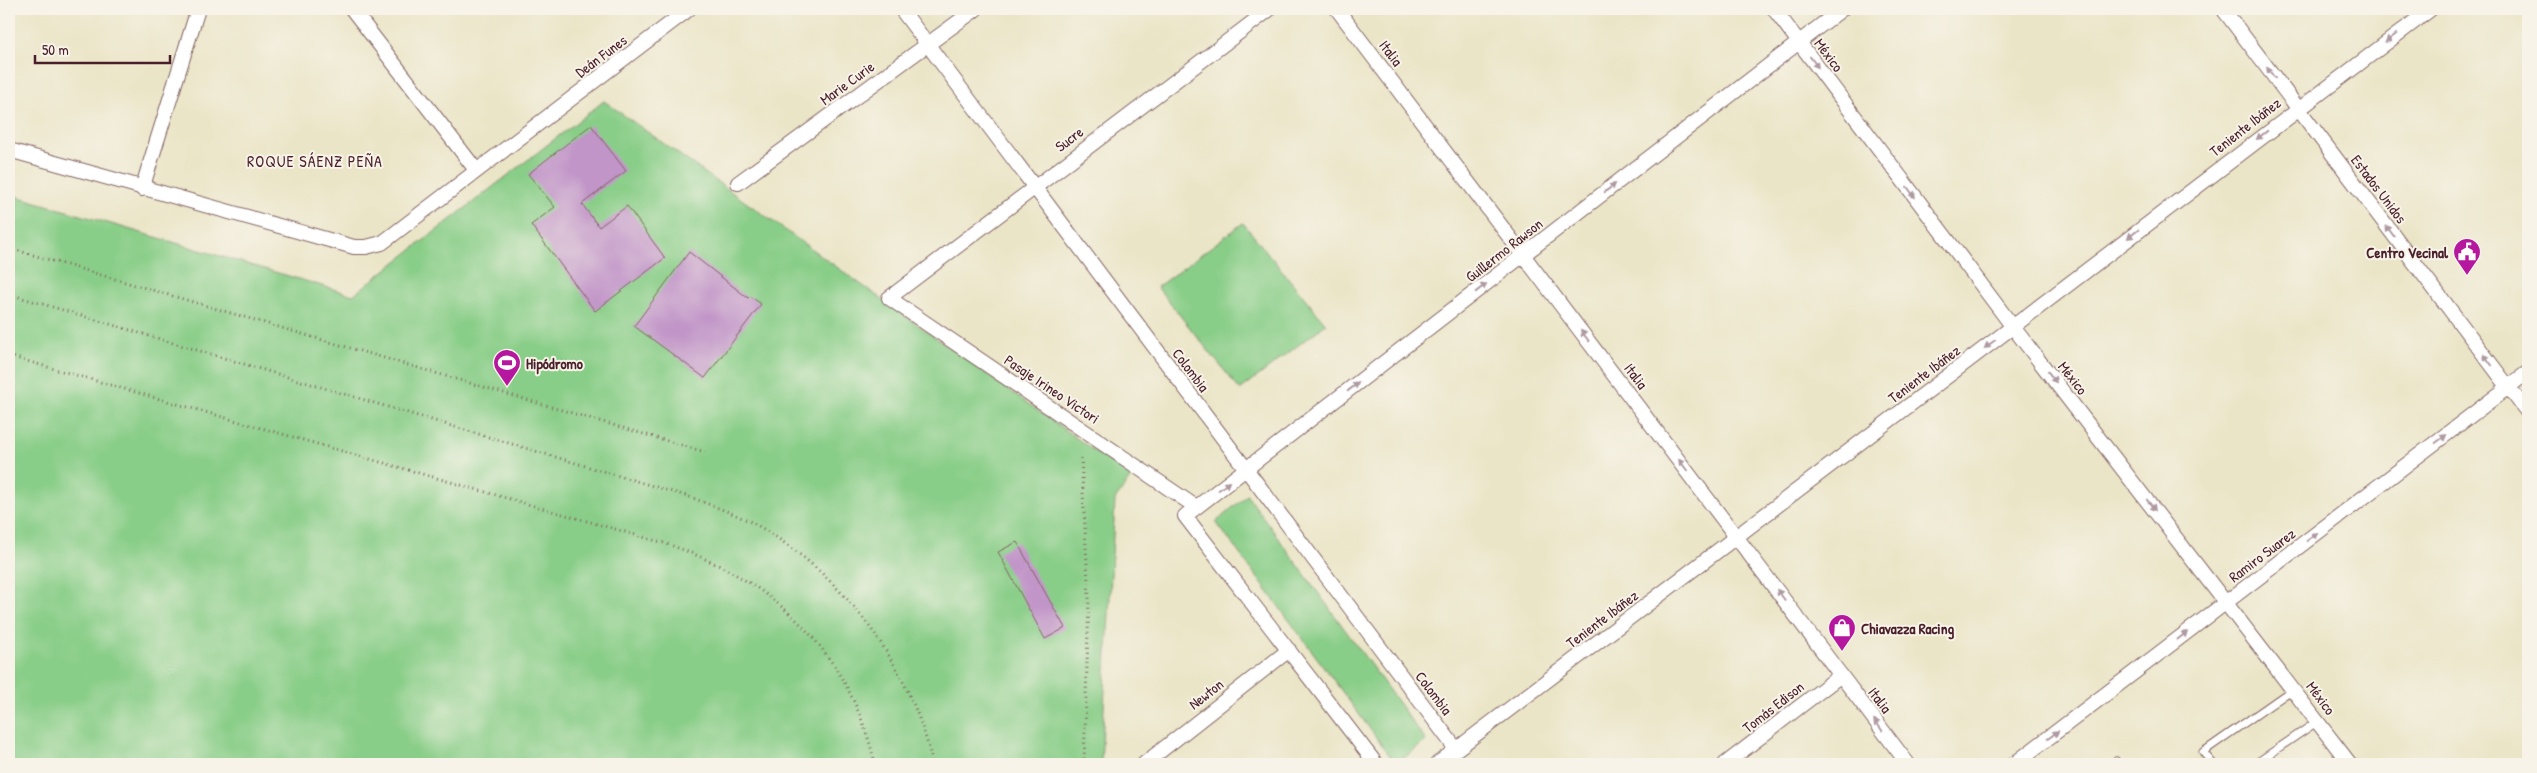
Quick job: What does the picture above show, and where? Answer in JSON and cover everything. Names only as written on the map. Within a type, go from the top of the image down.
[{"type":"street","points":[[142,188],[198,9]]},
{"type":"street","points":[[352,9],[476,170]]},
{"type":"street","name":"Deán Funes","points":[[9,150],[354,247],[366,247],[382,242],[689,9]]},
{"type":"street","name":"Colombia","points":[[901,9],[1456,749]]},
{"type":"street","name":"Marie Curie","points":[[738,183],[976,9]]},
{"type":"street","name":"Sucre","points":[[889,298],[1270,9]]},
{"type":"street","name":"Italia","points":[[1337,9],[1908,764]]},
{"type":"street","name":"México","points":[[1774,9],[2013,327],[2293,688],[2349,764]]},
{"type":"street","name":"Guillermo Rawson","points":[[1191,511],[1842,9]]},
{"type":"street","name":"Estados Unidos","points":[[2223,9],[2528,413]]},
{"type":"street","name":"Teniente Ibáñez","points":[[1437,764],[2013,327],[2297,108],[2431,9]]},
{"type":"street","name":"Pasaje Irineo Victori","points":[[889,298],[1191,511]]},
{"type":"street","name":"Ramiro Suarez","points":[[2014,764],[2528,372]]},
{"type":"street","points":[[1191,511],[1289,650],[1376,764]]},
{"type":"street","name":"Newton","points":[[1144,764],[1289,650]]},
{"type":"street","name":"Tomás Edison","points":[[1725,764],[1841,675]]},
{"type":"lane","points":[[2213,764],[2203,752],[2293,688]]},
{"type":"lane","points":[[2255,764],[2318,721]]},
{"type":"lane","points":[[2111,764],[2116,761],[2118,764]]},
{"type":"path","points":[[9,248],[705,452]]},
{"type":"path","points":[[9,294],[693,498],[763,529],[796,550],[829,578],[877,636],[897,668],[914,702],[933,764]]},
{"type":"path","points":[[9,356],[664,543],[696,553],[727,567],[782,605],[806,629],[827,655],[845,683],[860,713],[875,764]]},
{"type":"path","points":[[1081,458],[1088,598],[1084,764]]},
{"type":"green space","name":"Hipódromo","points":[[604,101],[1131,477],[1115,500],[1101,764],[9,764],[9,194],[353,295]]},
{"type":"green space","points":[[1243,223],[1326,324],[1240,390],[1157,287]]},
{"type":"green space","points":[[1247,495],[1426,741],[1396,764],[1216,522]]},
{"type":"building","points":[[591,125],[626,171],[582,204],[599,227],[627,206],[665,258],[595,311],[531,225],[555,207],[528,174]]},
{"type":"building","points":[[689,252],[748,298],[750,296],[761,304],[705,378],[634,326]]},
{"type":"building","points":[[1017,542],[1065,628],[1045,639],[998,552]]},
{"type":"place","name":"Centro Vecinal","points":[[2467,276]]},
{"type":"place","name":"Hipódromo","points":[[507,387]]},
{"type":"place","name":"Chiavazza Racing","points":[[1842,652]]},
{"type":"district","name":"ROQUE SÁENZ PEÑA","points":[[315,161]]}]
